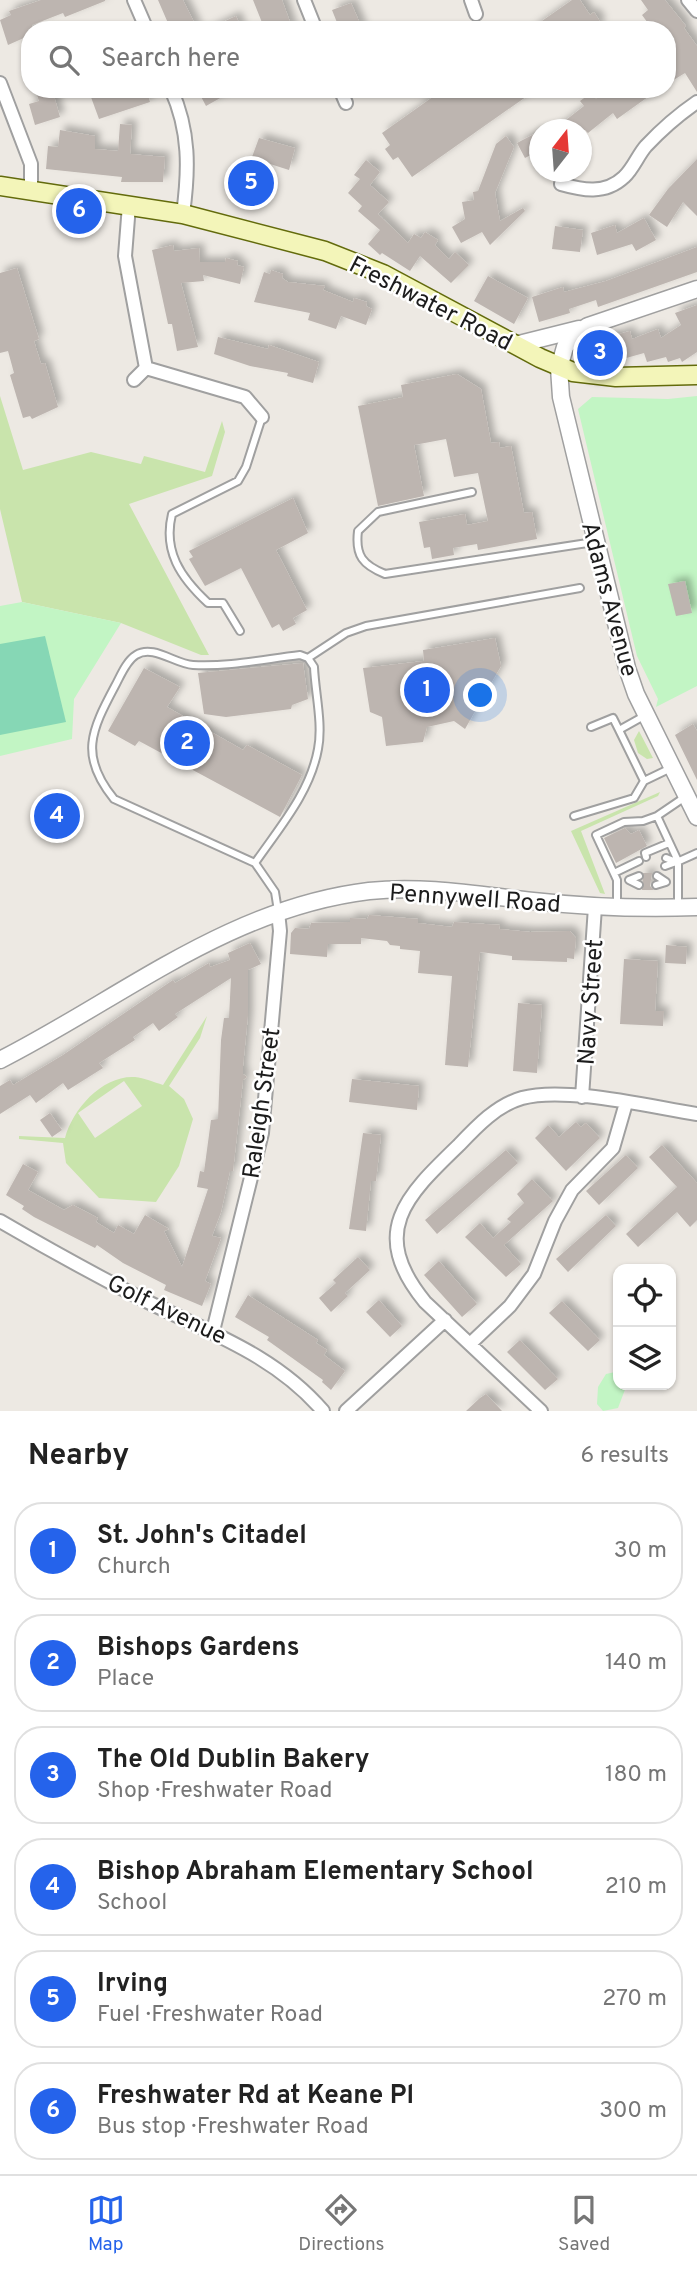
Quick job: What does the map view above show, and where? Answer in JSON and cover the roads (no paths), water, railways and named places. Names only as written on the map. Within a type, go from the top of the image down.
[{"type":"main road","name":"Freshwater Road","points":[[0,186],[183,214],[274,236],[358,263],[559,368],[582,374],[615,377],[697,375]]},
{"type":"street","points":[[134,0],[143,21]]},
{"type":"street","points":[[304,0],[312,21]]},
{"type":"street","points":[[471,0],[476,14]]},
{"type":"street","points":[[688,0],[697,11]]},
{"type":"street","points":[[0,83],[31,164],[31,191]]},
{"type":"street","points":[[175,98],[184,122],[187,143],[183,214]]},
{"type":"street","points":[[344,98],[346,103]]},
{"type":"street","points":[[561,184],[585,191],[609,187],[624,177],[645,147],[678,115],[697,103]]},
{"type":"street","points":[[129,205],[125,256],[146,368]]},
{"type":"street","points":[[515,345],[588,326],[697,289]]},
{"type":"street","points":[[559,368],[565,347],[573,336],[588,326]]},
{"type":"street","points":[[134,380],[146,368]]},
{"type":"street","points":[[146,368],[245,397],[262,416]]},
{"type":"street","name":"Adams Avenue","points":[[559,368],[564,415],[627,668],[646,715],[697,817]]},
{"type":"street","name":"Pennywell Road","points":[[0,1060],[202,943],[278,912],[329,898],[405,889],[595,907],[697,907]]},
{"type":"street","name":"Navy Street","points":[[582,1097],[595,907]]},
{"type":"street","name":"Raleigh Street","points":[[213,1331],[262,1133],[280,930],[278,912]]},
{"type":"street","points":[[541,1411],[444,1320],[411,1284],[403,1265],[397,1235],[403,1207],[411,1193],[480,1124],[506,1104],[524,1097],[582,1097],[697,1114]]},
{"type":"street","points":[[471,1343],[510,1306],[534,1274],[555,1221],[572,1191],[613,1148],[626,1103]]},
{"type":"street","name":"Golf Avenue","points":[[0,1221],[128,1292],[213,1331],[276,1367],[323,1411]]},
{"type":"street","points":[[346,1411],[444,1320]]},
{"type":"lane","points":[[240,631],[223,603],[208,603],[190,587],[173,556],[167,535],[172,514],[238,481],[246,467],[262,416]]},
{"type":"lane","points":[[472,492],[378,512],[358,531],[356,548],[361,560],[385,574],[595,542]]},
{"type":"lane","points":[[308,658],[346,633],[366,626],[580,588]]},
{"type":"lane","points":[[255,863],[303,794],[319,747],[314,667],[308,658],[300,655],[190,666],[150,652],[136,654],[127,663],[98,717],[91,740],[91,757],[99,780],[114,799],[255,863],[275,892],[278,912]]},
{"type":"lane","points":[[619,730],[646,715]]},
{"type":"lane","points":[[591,727],[613,718],[644,781]]},
{"type":"lane","points":[[574,816],[634,798],[644,781],[673,768]]},
{"type":"lane","points":[[617,907],[615,876],[596,835],[631,820],[643,821],[657,816],[686,796]]},
{"type":"lane","points":[[657,816],[677,862],[678,908]]},
{"type":"lane","points":[[615,876],[644,858],[645,853],[669,843]]},
{"type":"lane","points":[[665,866],[697,853]]},
{"type":"lane","points":[[644,858],[648,865]]},
{"type":"lane","points":[[666,858],[677,862]]},
{"type":"lane","points":[[615,876],[639,885]]},
{"type":"lane","points":[[629,880],[639,876]]},
{"type":"lane","points":[[657,877],[666,882]]},
{"type":"lane","points":[[656,886],[666,882],[678,882]]},
{"type":"place","name":"Irving","points":[[251,183]]},
{"type":"place","name":"Freshwater Rd at Keane Pl","points":[[79,211]]},
{"type":"place","name":"The Old Dublin Bakery","points":[[600,353]]},
{"type":"place","name":"St. John's Citadel","points":[[427,690]]},
{"type":"place","name":"Bishops Gardens","points":[[187,743]]},
{"type":"place","name":"Bishop Abraham Elementary School","points":[[57,816]]}]
